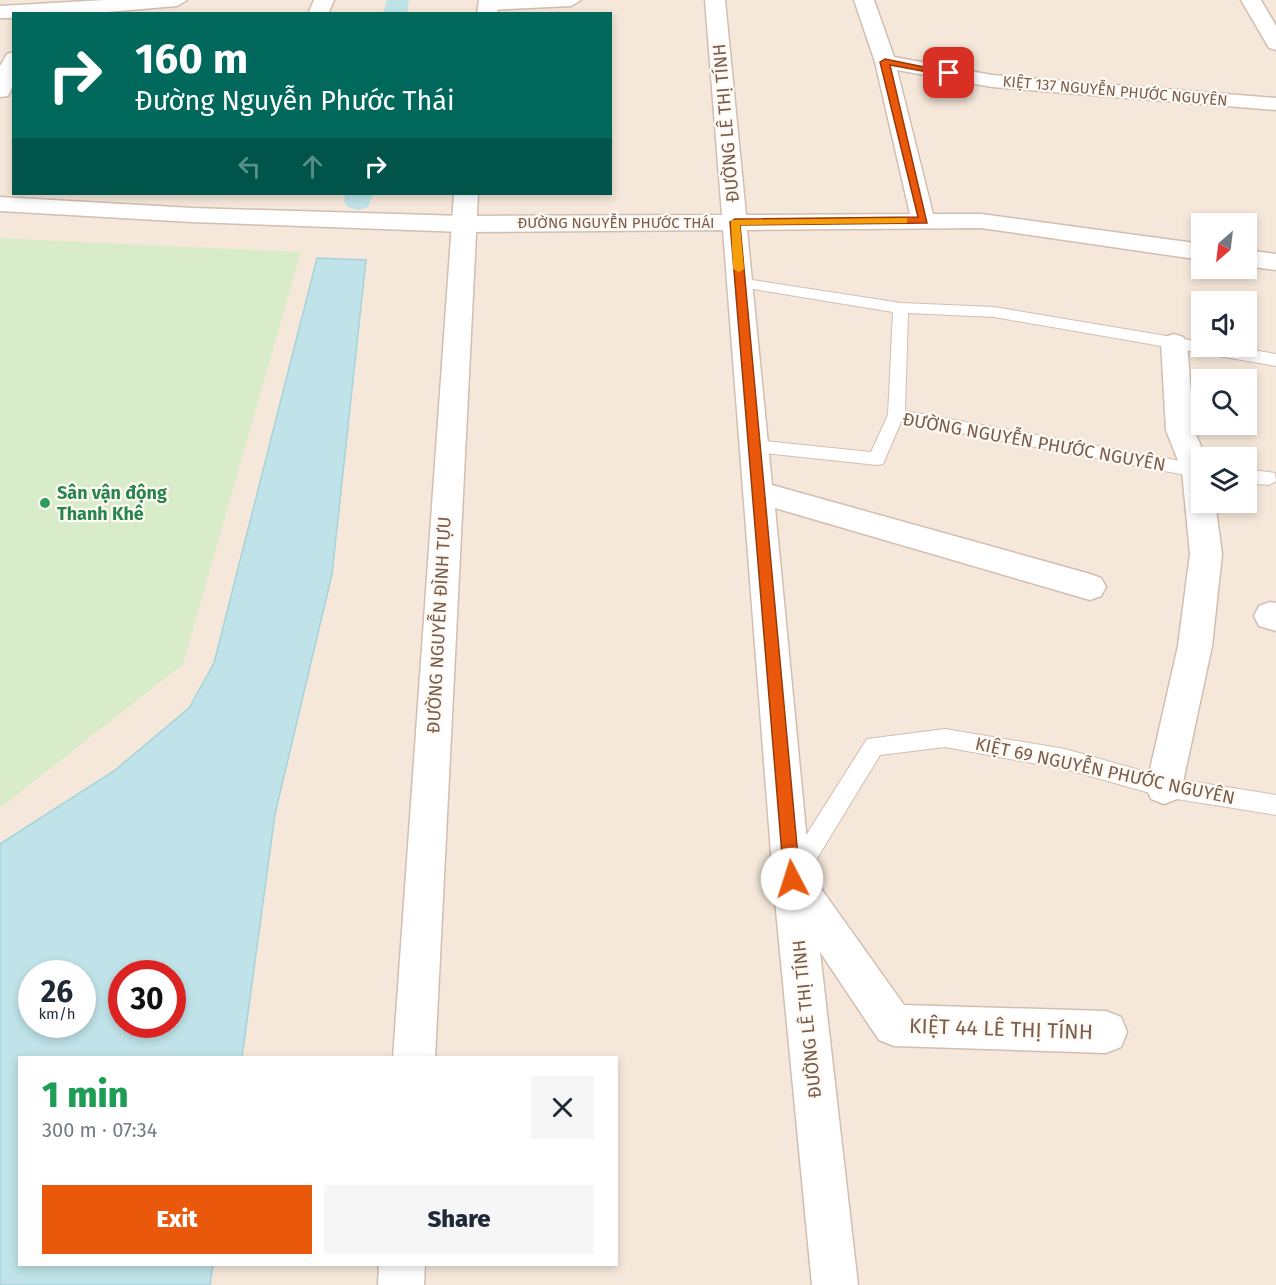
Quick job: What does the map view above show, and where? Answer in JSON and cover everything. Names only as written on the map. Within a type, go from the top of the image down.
[{"type":"street","points":[[56,12],[108,10],[177,0]]},
{"type":"street","points":[[488,6],[571,0]]},
{"type":"street","name":"ĐƯỜNG LÊ THỊ TÍNH","points":[[715,0],[792,879],[835,1285]]},
{"type":"street","points":[[864,0],[885,62],[923,220]]},
{"type":"street","points":[[1251,0],[1274,37]]},
{"type":"street","name":"KIỆT 137 NGUYỄN PHƯỚC NGUYÊN","points":[[885,62],[992,81],[1276,104]]},
{"type":"street","points":[[0,91],[12,63]]},
{"type":"street","points":[[243,216],[252,195]]},
{"type":"street","name":"ĐƯỜNG NGUYỄN PHƯỚC THÁI","points":[[0,204],[32,199],[243,216],[465,209],[735,222],[981,221],[1191,250]]},
{"type":"street","name":"ĐƯỜNG NGUYỄN ĐÌNH TỰU","points":[[414,1056],[465,209]]},
{"type":"street","points":[[1257,259],[1276,262]]},
{"type":"street","name":"ĐƯỜNG NGUYỄN PHƯỚC NGUYÊN","points":[[1174,343],[1180,430],[1191,454]]},
{"type":"street","points":[[758,492],[1090,587]]},
{"type":"street","name":"ĐƯỜNG NGUYỄN PHƯỚC NGUYÊN","points":[[1164,787],[1195,646],[1206,554],[1203,513]]},
{"type":"street","name":"KIỆT 44 LÊ THỊ TÍNH","points":[[792,879],[894,1025],[1106,1032]]},
{"type":"street","points":[[401,1285],[402,1266]]},
{"type":"lane","points":[[740,283],[900,308],[994,312],[1276,360]]},
{"type":"lane","points":[[896,415],[900,308]]},
{"type":"lane","name":"ĐƯỜNG NGUYỄN PHƯỚC NGUYÊN","points":[[754,446],[877,459],[896,415],[1191,470]]},
{"type":"lane","points":[[1257,477],[1269,478]]},
{"type":"lane","name":"KIỆT 69 NGUYỄN PHƯỚC NGUYÊN","points":[[792,879],[874,746],[945,738],[1065,759],[1164,787],[1276,805]]},
{"type":"shaded area","points":[[0,0],[1276,0],[1276,1285],[0,1285]]},
{"type":"green space","points":[[0,238],[301,252],[183,664],[0,808]]},
{"type":"water","points":[[317,258],[366,260],[332,574],[275,814],[242,1056],[18,1056],[18,1266],[213,1266],[210,1285],[0,1285],[0,844],[114,771],[189,708],[214,663]]},
{"type":"waterway","points":[[395,12],[398,0]]},
{"type":"waterway","points":[[358,201],[359,195]]},
{"type":"slow traffic","points":[[739,269],[735,222],[903,221]]},
{"type":"place","name":"Sân vận động Thanh Khê","points":[[45,503]]},
{"type":"route","points":[[792,879],[735,222],[923,220],[885,62],[949,73]]}]
